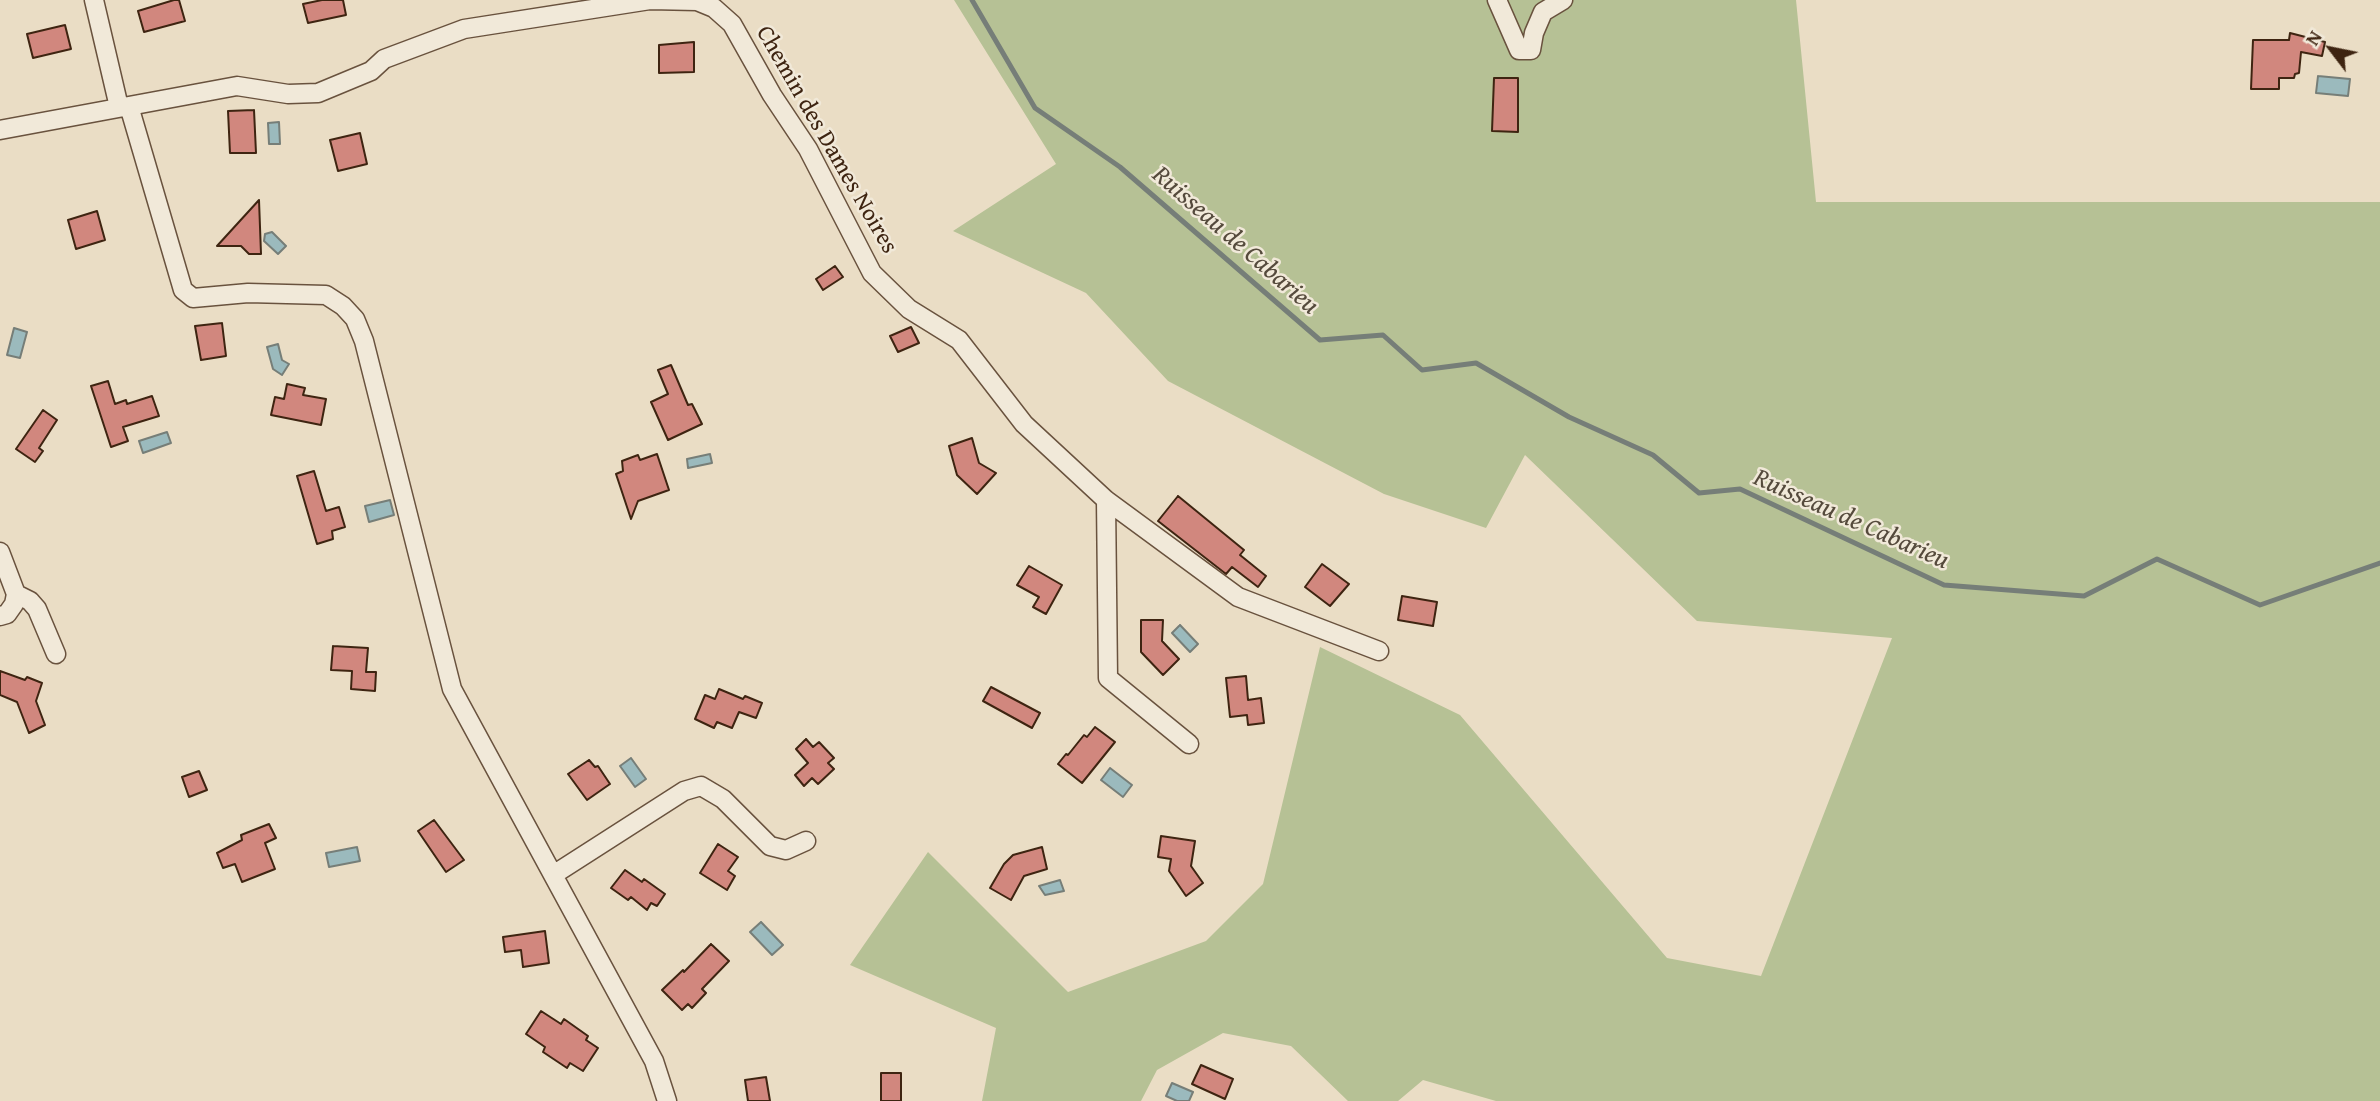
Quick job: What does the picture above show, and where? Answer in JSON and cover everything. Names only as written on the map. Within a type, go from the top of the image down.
[{"type":"street","points":[[94,0],[124,107],[183,290],[192,298],[248,293],[326,295],[343,306],[355,319],[364,341],[452,689],[654,1061],[667,1101]]},
{"type":"street","name":"Chemin des Dames Noires","points":[[0,130],[237,86],[288,94],[318,93],[372,71],[384,59],[464,29],[650,0],[697,1],[714,8],[732,24],[772,95],[808,149],[872,273],[909,309],[958,340],[1024,425],[1106,500],[1238,597],[1379,651]]},
{"type":"street","points":[[1497,0],[1519,50],[1531,50],[1534,33],[1543,12],[1563,0]]},
{"type":"street","points":[[1106,500],[1108,678],[1189,744]]},
{"type":"street","points":[[0,552],[16,594],[15,604],[7,614],[0,617]]},
{"type":"street","points":[[16,594],[30,601],[37,609],[56,654]]},
{"type":"street","points":[[553,875],[684,791],[701,786],[723,799],[770,846],[786,850],[806,841]]},
{"type":"green space","points":[[954,0],[1796,0],[1816,202],[2380,202],[2380,1101],[1496,1101],[1423,1080],[1398,1101],[1348,1101],[1291,1046],[1223,1033],[1157,1070],[1141,1101],[982,1101],[996,1028],[850,965],[928,852],[1068,992],[1206,941],[1263,884],[1320,647],[1460,715],[1667,958],[1761,976],[1892,638],[1697,621],[1525,455],[1486,528],[1384,494],[1168,381],[1086,293],[953,231],[1056,164]]},
{"type":"water","points":[[2318,76],[2350,79],[2348,96],[2316,93]]},
{"type":"water","points":[[279,122],[280,144],[269,144],[268,123]]},
{"type":"water","points":[[272,232],[286,246],[278,254],[264,241],[265,234]]},
{"type":"water","points":[[14,328],[27,332],[20,358],[7,355]]},
{"type":"water","points":[[278,344],[282,360],[289,364],[282,375],[273,369],[267,347]]},
{"type":"water","points":[[167,432],[171,443],[143,453],[139,441]]},
{"type":"water","points":[[710,454],[712,463],[688,468],[687,459]]},
{"type":"water","points":[[390,500],[394,515],[369,522],[365,506]]},
{"type":"water","points":[[1180,625],[1198,644],[1190,652],[1172,633]]},
{"type":"water","points":[[631,758],[646,779],[635,787],[620,766]]},
{"type":"water","points":[[1110,768],[1132,785],[1123,797],[1101,780]]},
{"type":"water","points":[[357,847],[360,861],[329,867],[326,853]]},
{"type":"water","points":[[1060,880],[1064,891],[1045,895],[1039,886]]},
{"type":"water","points":[[761,922],[783,945],[772,955],[750,932]]},
{"type":"water","points":[[1172,1083],[1193,1092],[1189,1101],[1177,1101],[1166,1096]]},
{"type":"building","points":[[179,0],[185,21],[144,32],[138,11]]},
{"type":"building","points":[[343,0],[346,15],[308,23],[303,4]]},
{"type":"building","points":[[65,25],[71,49],[33,58],[27,34]]},
{"type":"building","points":[[2290,33],[2325,42],[2322,56],[2301,52],[2299,73],[2295,74],[2294,78],[2279,78],[2279,89],[2251,89],[2253,40],[2289,40]]},
{"type":"building","points":[[694,42],[694,72],[659,73],[659,45]]},
{"type":"building","points":[[1494,78],[1518,78],[1518,132],[1492,131]]},
{"type":"building","points":[[254,110],[256,153],[230,153],[228,111]]},
{"type":"building","points":[[360,133],[367,164],[338,171],[330,140]]},
{"type":"building","points":[[259,200],[261,254],[249,254],[241,246],[217,246]]},
{"type":"building","points":[[97,211],[105,240],[76,249],[68,220]]},
{"type":"building","points":[[835,266],[843,277],[823,290],[816,279]]},
{"type":"building","points":[[222,323],[226,356],[201,360],[195,326]]},
{"type":"building","points":[[911,327],[919,343],[898,352],[890,336]]},
{"type":"building","points":[[671,365],[688,405],[692,404],[702,424],[668,440],[651,402],[668,394],[658,370]]},
{"type":"building","points":[[108,381],[115,404],[126,400],[127,404],[152,396],[159,416],[123,427],[128,441],[111,447],[91,386]]},
{"type":"building","points":[[287,384],[305,388],[303,395],[326,399],[321,425],[271,415],[275,397],[284,399]]},
{"type":"building","points":[[43,410],[57,420],[39,448],[43,451],[35,462],[16,449]]},
{"type":"building","points":[[972,438],[979,463],[996,473],[977,494],[957,475],[949,446]]},
{"type":"building","points":[[657,454],[669,490],[638,501],[631,519],[616,474],[623,471],[622,461],[638,455],[640,460]]},
{"type":"building","points":[[314,471],[326,511],[339,507],[345,527],[332,531],[333,539],[317,544],[297,476]]},
{"type":"building","points":[[1178,496],[1244,550],[1240,555],[1266,576],[1258,587],[1232,567],[1226,574],[1158,521]]},
{"type":"building","points":[[1322,564],[1349,584],[1330,606],[1305,587]]},
{"type":"building","points":[[1029,566],[1062,585],[1046,614],[1033,607],[1039,597],[1017,585]]},
{"type":"building","points":[[1402,596],[1437,602],[1433,626],[1398,620]]},
{"type":"building","points":[[1141,620],[1163,620],[1162,641],[1179,659],[1163,675],[1141,652]]},
{"type":"building","points":[[333,646],[368,648],[366,672],[376,672],[375,691],[351,689],[352,671],[331,670]]},
{"type":"building","points":[[0,671],[42,683],[36,701],[45,725],[29,733],[17,702],[0,695]]},
{"type":"building","points":[[1246,676],[1248,700],[1261,698],[1264,723],[1248,725],[1247,715],[1230,717],[1226,678]]},
{"type":"building","points":[[991,687],[1040,713],[1032,728],[983,701]]},
{"type":"building","points":[[719,689],[762,703],[756,718],[739,712],[732,728],[717,722],[714,728],[695,719],[705,695],[715,699]]},
{"type":"building","points":[[1095,727],[1115,742],[1082,783],[1058,764],[1084,735],[1087,737]]},
{"type":"building","points":[[806,739],[813,747],[819,742],[834,758],[828,763],[834,769],[818,784],[812,778],[804,786],[795,775],[808,763],[796,749]]},
{"type":"building","points":[[589,760],[595,767],[598,766],[610,784],[587,800],[568,774]]},
{"type":"building","points":[[199,771],[207,790],[189,797],[182,777]]},
{"type":"building","points":[[434,820],[464,860],[446,872],[418,831]]},
{"type":"building","points":[[269,824],[276,838],[265,843],[275,869],[242,882],[235,864],[223,868],[217,853],[242,840],[241,835]]},
{"type":"building","points":[[1161,836],[1195,841],[1191,866],[1203,883],[1186,896],[1169,871],[1171,859],[1158,857]]},
{"type":"building","points":[[718,844],[738,857],[728,871],[735,876],[727,890],[700,873]]},
{"type":"building","points":[[1042,847],[1047,869],[1024,876],[1011,900],[990,888],[1004,864],[1013,855]]},
{"type":"building","points":[[625,870],[665,894],[657,906],[651,903],[647,910],[631,897],[628,900],[611,888]]},
{"type":"building","points":[[545,931],[549,963],[523,967],[521,950],[505,952],[503,937]]},
{"type":"building","points":[[711,944],[729,961],[702,989],[706,993],[692,1008],[688,1004],[682,1010],[662,990]]},
{"type":"building","points":[[541,1011],[561,1024],[564,1019],[588,1036],[586,1040],[598,1048],[583,1071],[570,1063],[567,1068],[543,1052],[545,1047],[526,1034]]},
{"type":"building","points":[[1201,1065],[1233,1079],[1225,1099],[1192,1084]]},
{"type":"building","points":[[881,1073],[901,1073],[901,1101],[881,1101]]},
{"type":"building","points":[[766,1077],[770,1101],[748,1101],[745,1080]]},
{"type":"waterway","name":"Ruisseau de Cabarieu","points":[[972,0],[1035,108],[1120,167],[1320,340],[1383,335],[1422,370],[1476,363],[1569,417],[1653,455],[1699,493],[1740,489],[1944,585],[2084,596],[2157,559],[2260,605],[2380,563]]}]
